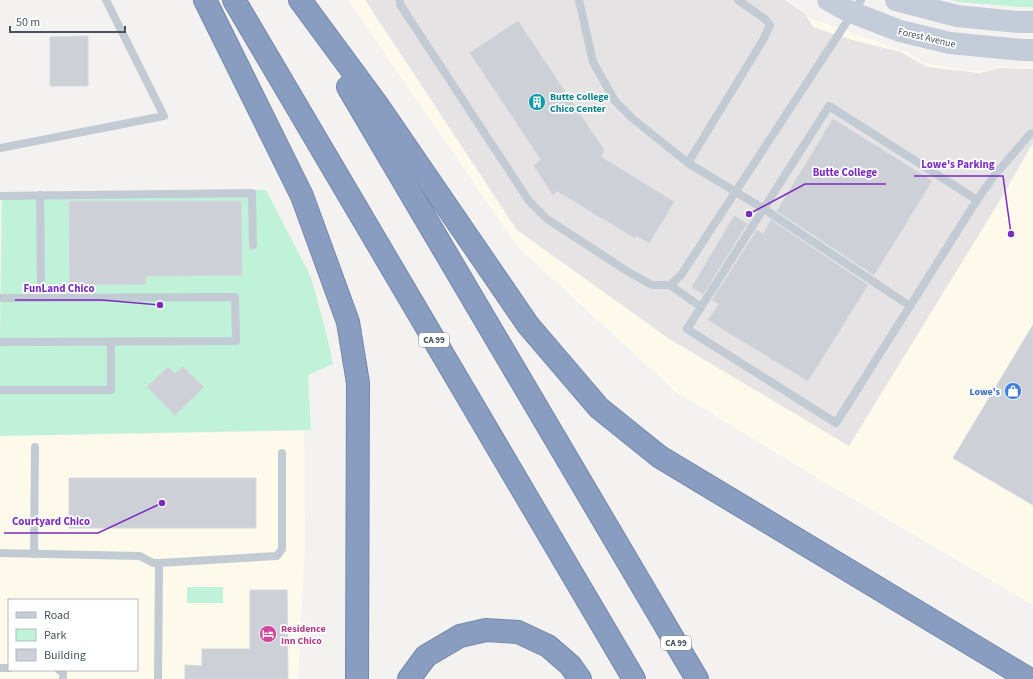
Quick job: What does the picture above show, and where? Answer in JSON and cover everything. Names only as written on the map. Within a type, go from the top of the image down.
[{"type":"highway","points":[[205,0],[302,196],[348,322],[358,383],[357,679]]},
{"type":"highway","name":"CA 99","points":[[234,0],[634,679]]},
{"type":"highway","points":[[298,0],[376,103],[528,325],[599,408],[660,457],[1030,679]]},
{"type":"highway","name":"CA 99","points":[[298,0],[697,679]]},
{"type":"highway","points":[[654,607],[705,679]]},
{"type":"highway","points":[[409,679],[426,656],[460,636],[486,630],[518,632],[548,646],[570,665],[580,679]]},
{"type":"street","name":"Forest Avenue","points":[[828,0],[846,10],[857,6],[900,31],[950,44],[1033,50]]},
{"type":"street","points":[[896,0],[958,16],[1033,22]]},
{"type":"lane","points":[[0,148],[164,116],[106,0]]},
{"type":"lane","points":[[400,0],[400,4],[529,201],[547,219],[630,273],[652,285],[670,285],[701,307]]},
{"type":"lane","points":[[579,0],[593,62],[615,101],[632,118],[688,162],[764,209],[910,306]]},
{"type":"lane","points":[[688,162],[763,40],[770,25],[766,19],[738,0]]},
{"type":"lane","points":[[670,285],[681,275],[857,6]]},
{"type":"lane","points":[[977,200],[829,106],[687,330],[836,423],[977,200],[994,176],[1030,134],[1033,133]]},
{"type":"lane","points":[[0,196],[252,193],[253,246]]},
{"type":"lane","points":[[40,195],[41,298]]},
{"type":"lane","points":[[0,298],[235,297],[236,342],[0,342]]},
{"type":"lane","points":[[0,390],[111,390],[111,342]]},
{"type":"lane","points":[[34,554],[35,448]]},
{"type":"lane","points":[[0,553],[140,556],[153,563],[159,564],[278,556],[282,549],[282,453]]},
{"type":"lane","points":[[158,679],[159,564]]},
{"type":"shaded area","points":[[348,0],[783,0],[810,18],[909,53],[926,64],[980,72],[998,67],[1033,67],[1033,605],[814,476],[675,391],[518,247]]},
{"type":"shaded area","points":[[365,0],[785,0],[806,15],[813,27],[852,40],[901,52],[927,67],[980,73],[998,68],[1033,69],[1033,145],[849,446],[668,338],[517,230]]},
{"type":"shaded area","points":[[304,431],[305,544],[298,679],[0,679],[0,436]]},
{"type":"green space","points":[[951,0],[1033,0],[1033,7],[959,2]]},
{"type":"green space","points":[[266,190],[311,277],[333,364],[308,375],[311,430],[0,436],[2,192]]},
{"type":"green space","points":[[187,587],[223,587],[223,603],[187,603]]},
{"type":"building","name":"Butte College Chico Center","points":[[518,21],[604,150],[601,157],[674,202],[649,243],[636,235],[635,238],[557,191],[553,195],[534,166],[541,160],[470,53]]},
{"type":"building","points":[[88,36],[88,86],[50,86],[50,37]]},
{"type":"building","points":[[833,119],[932,181],[874,275],[777,211]]},
{"type":"building","points":[[69,201],[241,201],[242,275],[146,276],[146,284],[70,285]]},
{"type":"building","points":[[734,216],[747,224],[703,294],[692,287]]},
{"type":"building","points":[[771,220],[868,285],[808,381],[708,320],[719,304],[712,300],[757,230],[763,234]]},
{"type":"building","name":"Lowe's","points":[[1033,325],[1033,505],[953,458]]},
{"type":"building","points":[[168,367],[175,374],[183,367],[204,387],[175,415],[147,387]]},
{"type":"building","points":[[69,478],[256,478],[256,528],[69,528]]},
{"type":"building","name":"Residence Inn Chico","points":[[250,590],[287,590],[288,679],[185,679],[185,665],[202,666],[202,649],[250,649]]},
{"type":"place","name":"Butte College Chico Center","points":[[537,102]]},
{"type":"place","name":"Butte College","points":[[749,214]]},
{"type":"place","name":"Lowe's Parking","points":[[1011,234]]},
{"type":"place","name":"FunLand Chico","points":[[160,305]]},
{"type":"place","name":"Lowe's","points":[[1013,391]]},
{"type":"place","name":"Courtyard Chico","points":[[162,503]]},
{"type":"place","name":"Residence Inn Chico","points":[[268,634]]}]
